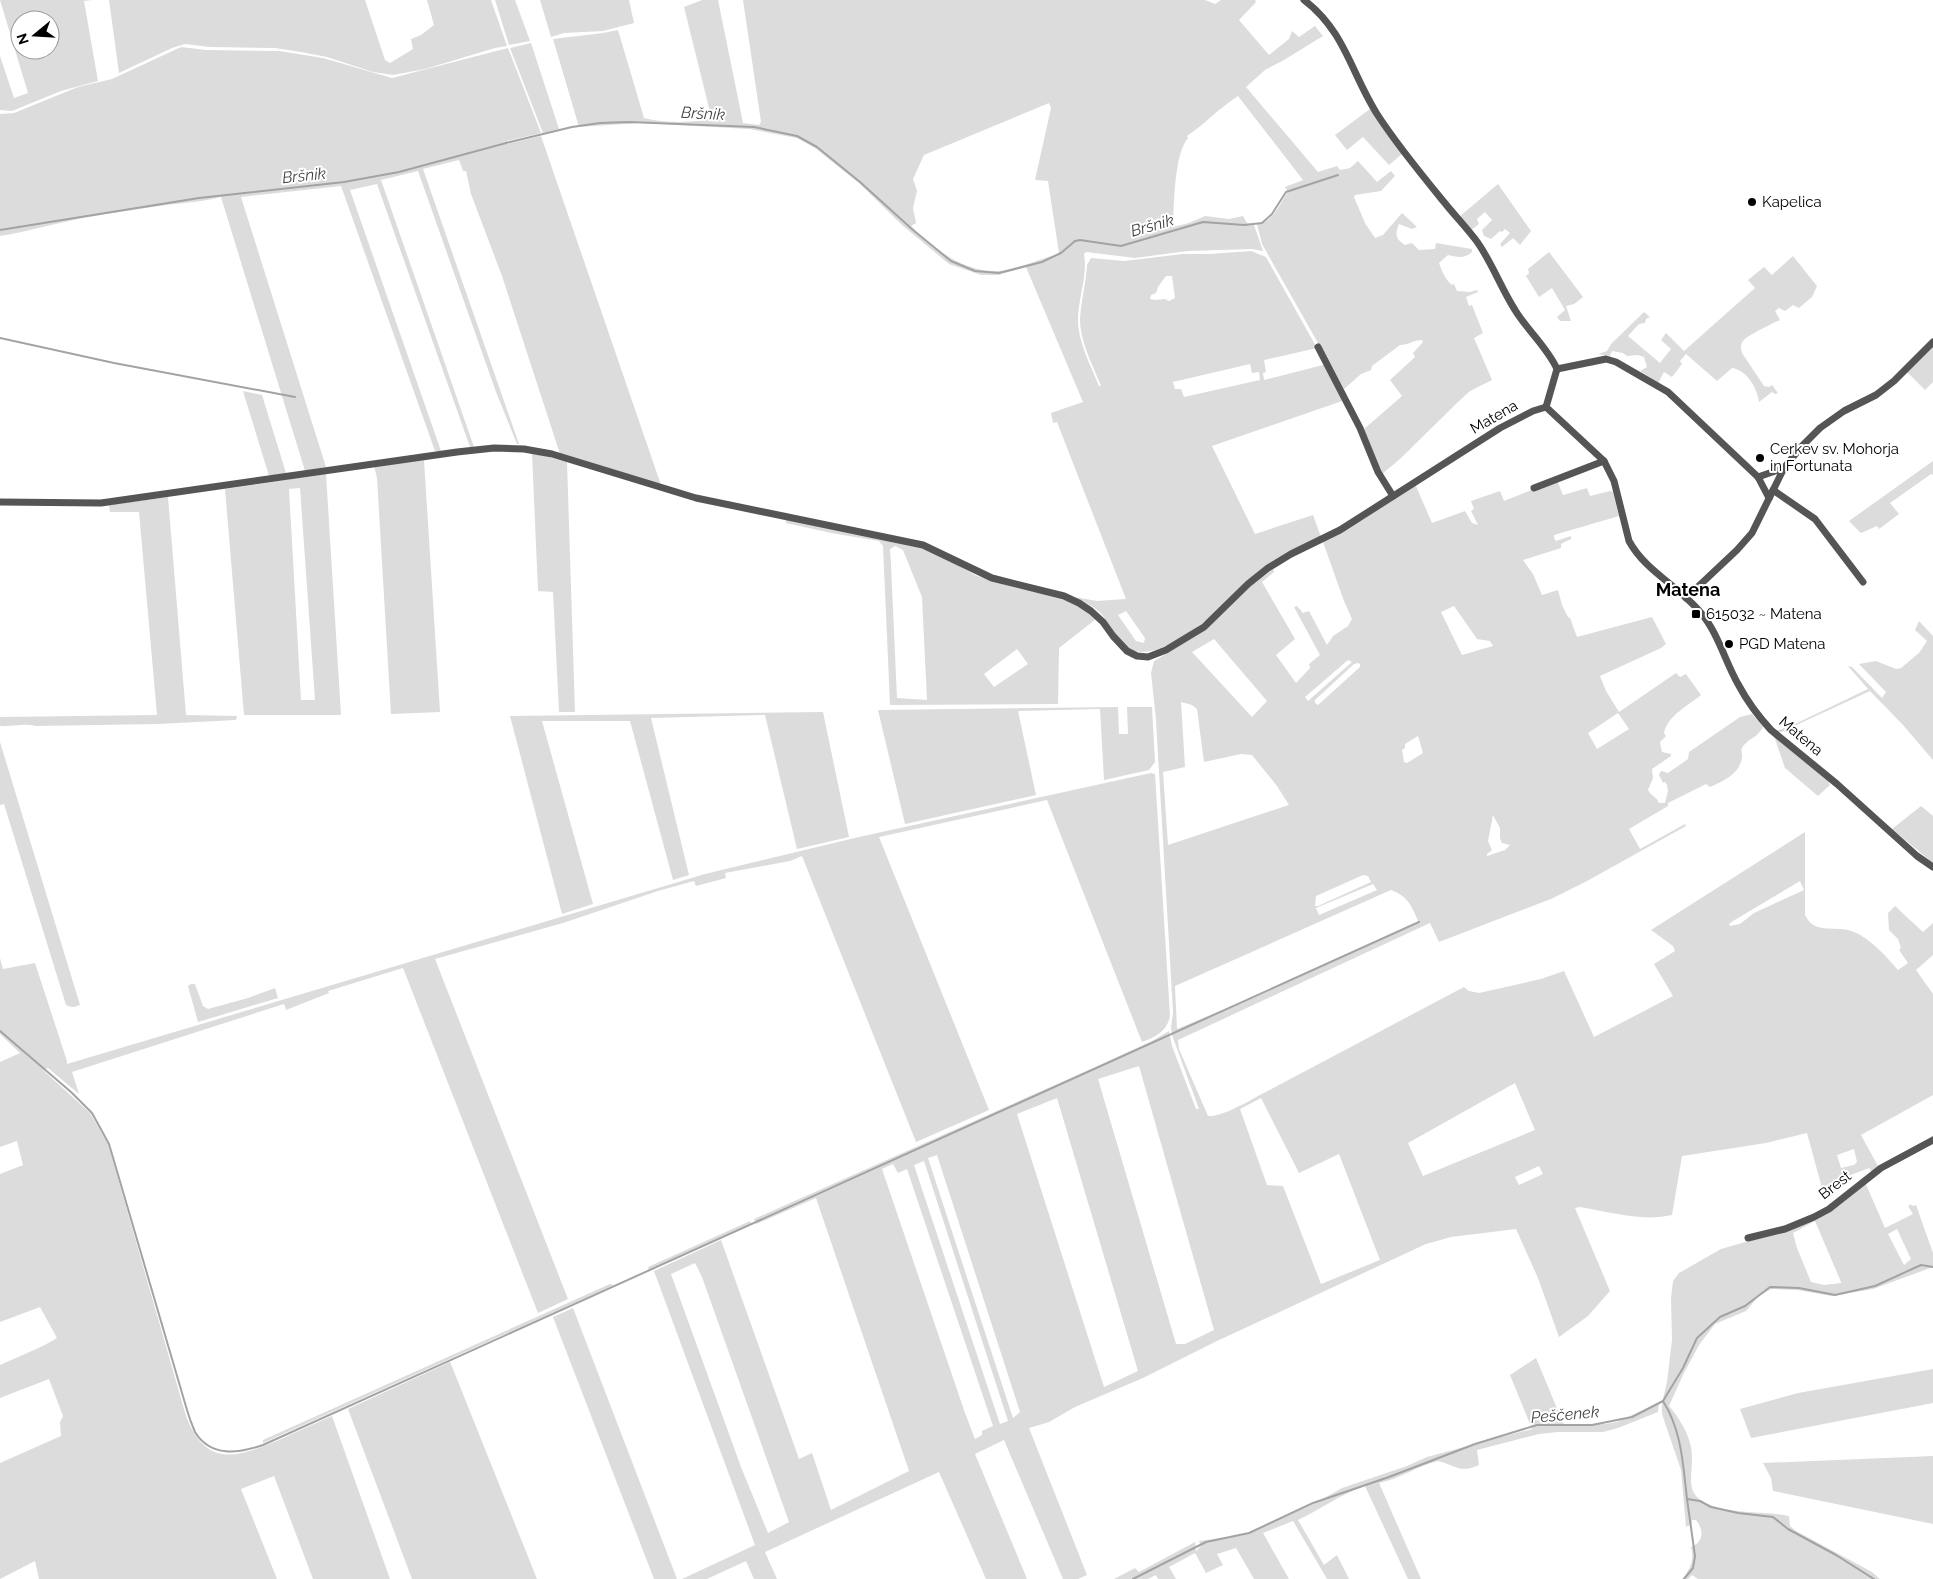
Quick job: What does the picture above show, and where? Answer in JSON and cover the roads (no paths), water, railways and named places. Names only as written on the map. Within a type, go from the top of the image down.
[{"type":"street","points":[[1304,0],[1332,28],[1377,114],[1406,154],[1477,243],[1497,274],[1514,309],[1552,359],[1557,369],[1546,407]]},
{"type":"street","points":[[1686,598],[1737,550],[1752,533],[1784,468],[1801,447],[1820,428],[1844,411],[1876,395],[1894,381],[1933,342]]},
{"type":"street","points":[[1318,347],[1360,428],[1378,472],[1393,496]]},
{"type":"street","points":[[1557,369],[1606,359],[1635,372],[1668,392],[1758,477],[1769,498]]},
{"type":"street","name":"Matena","points":[[0,502],[101,503],[449,453],[494,448],[524,449],[552,454],[696,498],[923,545],[992,578],[1064,596],[1079,603],[1104,622],[1112,636],[1127,651],[1137,656],[1148,657],[1166,650],[1204,627],[1248,584],[1268,568],[1291,554],[1340,530],[1517,418],[1546,407],[1604,461],[1614,481],[1632,548],[1644,563],[1701,612],[1712,629],[1751,707],[1771,730],[1837,784],[1917,856],[1933,868]]},
{"type":"street","points":[[1534,488],[1604,461]]},
{"type":"street","points":[[1758,477],[1784,468]]},
{"type":"street","points":[[1773,490],[1815,519],[1863,582]]},
{"type":"street","name":"Brest","points":[[1748,1238],[1784,1229],[1828,1209],[1881,1168],[1933,1140]]},
{"type":"waterway","name":"Bršnik","points":[[0,230],[199,198],[344,182],[399,172],[510,142],[572,127],[600,123],[629,122],[754,127],[797,136],[817,147],[951,261],[975,271],[999,273],[1042,262],[1061,253],[1075,241],[1080,240],[1121,246],[1203,222],[1244,225],[1262,223],[1272,214],[1286,192],[1338,175]]},
{"type":"waterway","points":[[0,338],[114,363],[295,397]]},
{"type":"waterway","points":[[0,1031],[71,1092],[92,1113],[109,1144],[195,1432],[209,1446],[217,1450],[235,1451],[263,1445],[1419,922]]},
{"type":"waterway","name":"Peščenek","points":[[1133,1579],[1206,1542],[1249,1533],[1313,1503],[1389,1477],[1475,1444],[1537,1425],[1592,1425],[1632,1417],[1663,1401],[1683,1368],[1697,1338],[1720,1317],[1745,1306],[1770,1287],[1799,1288],[1835,1295],[1875,1286],[1921,1265],[1933,1267]]},
{"type":"waterway","points":[[1663,1401],[1678,1436],[1687,1499],[1700,1501],[1711,1507],[1738,1513],[1773,1517],[1788,1529],[1836,1555],[1874,1579]]},
{"type":"waterway","points":[[1684,1579],[1693,1568],[1695,1556],[1687,1499]]},
{"type":"place","name":"Kapelica","points":[[1752,202]]},
{"type":"place","name":"Cerkev sv. Mohorja in Fortunata","points":[[1760,458]]},
{"type":"place","name":"615032 ~ Matena","points":[[1696,614]]},
{"type":"place","name":"PGD Matena","points":[[1729,644]]},
{"type":"district","name":"Matena","points":[[1688,590]]}]
